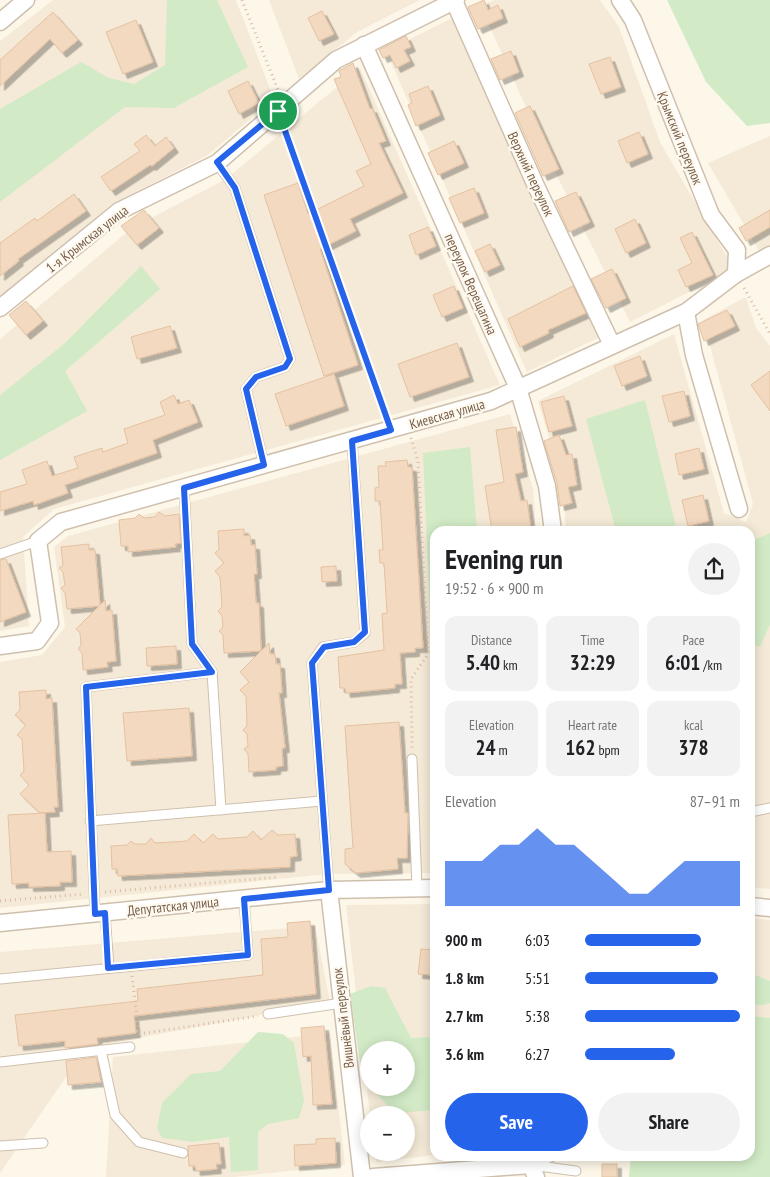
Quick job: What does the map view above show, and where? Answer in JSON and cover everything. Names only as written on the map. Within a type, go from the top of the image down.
[{"type":"street","points":[[0,22],[26,0]]},
{"type":"street","name":"1-я Крымская улица","points":[[0,308],[119,211],[217,162],[336,60],[455,0]]},
{"type":"street","name":"Верхний переулок","points":[[455,0],[536,186],[612,346]]},
{"type":"street","name":"Крымский переулок","points":[[620,0],[633,20],[711,215],[737,250],[736,274]]},
{"type":"street","name":"переулок Верещагина","points":[[364,45],[518,388],[548,486],[552,526]]},
{"type":"street","name":"Киевская улица","points":[[38,541],[61,522],[491,401],[686,312],[736,274],[770,255]]},
{"type":"street","points":[[686,312],[694,355],[739,509]]},
{"type":"street","points":[[0,646],[37,641],[50,623],[38,541]]},
{"type":"street","name":"Депутатская улица","points":[[0,923],[329,890],[430,888]]},
{"type":"street","name":"Вишнёвый переулок","points":[[329,890],[362,1177]]},
{"type":"street","points":[[755,906],[770,908]]},
{"type":"street","points":[[373,1177],[534,1171]]},
{"type":"lane","points":[[217,162],[235,188],[290,359],[285,367],[256,377],[246,389],[264,465]]},
{"type":"lane","points":[[329,890],[312,663],[324,647],[354,642],[365,632],[352,441]]},
{"type":"lane","points":[[184,488],[192,644],[212,672],[222,810]]},
{"type":"lane","points":[[0,554],[38,541]]},
{"type":"lane","points":[[108,968],[100,913],[94,893],[86,687],[212,672]]},
{"type":"lane","points":[[412,759],[416,888]]},
{"type":"lane","points":[[90,821],[322,801]]},
{"type":"lane","points":[[755,811],[770,808]]},
{"type":"lane","points":[[0,979],[248,955],[244,899]]},
{"type":"lane","points":[[268,1014],[342,1003]]},
{"type":"lane","points":[[0,1062],[130,1047]]},
{"type":"lane","points":[[101,1050],[115,1115],[139,1142],[183,1152]]},
{"type":"lane","points":[[0,1146],[43,1143]]},
{"type":"lane","points":[[534,1171],[547,1161]]},
{"type":"lane","points":[[534,1171],[576,1172]]},
{"type":"path","points":[[242,0],[391,430]]},
{"type":"path","points":[[736,274],[770,334]]},
{"type":"path","points":[[407,426],[418,460],[428,654],[411,679],[412,759]]},
{"type":"path","points":[[0,901],[288,876]]},
{"type":"path","points":[[130,1047],[139,1034],[131,966]]},
{"type":"path","points":[[139,1034],[268,1014]]},
{"type":"shaded area","points":[[53,0],[236,0],[274,99],[208,155],[114,203],[0,299],[0,41]]},
{"type":"shaded area","points":[[269,0],[420,0],[357,32],[299,79]]},
{"type":"shaded area","points":[[495,0],[600,0],[619,27],[660,142],[734,269],[630,322],[556,174],[480,5]]},
{"type":"shaded area","points":[[452,18],[602,336],[527,372],[386,51]]},
{"type":"shaded area","points":[[360,68],[500,385],[54,509],[23,537],[29,626],[0,631],[0,339],[132,228],[226,179]]},
{"type":"shaded area","points":[[770,136],[770,248],[761,254],[708,163]]},
{"type":"shaded area","points":[[746,297],[756,328],[770,346],[770,889],[755,888],[755,526],[566,526],[563,484],[538,401],[674,334],[724,513],[746,522],[753,504],[703,320]]},
{"type":"shaded area","points":[[510,414],[533,489],[536,526],[430,526],[430,873],[327,874],[0,908],[0,662],[42,655],[65,627],[54,547],[68,536]]},
{"type":"shaded area","points":[[430,904],[430,1156],[415,1157],[415,1106],[369,1106],[368,1096],[415,1096],[415,1041],[362,1041],[346,905]]},
{"type":"shaded area","points":[[755,918],[770,920],[770,1029],[755,1028]]},
{"type":"shaded area","points":[[315,926],[330,1002],[86,1048],[0,1173],[0,952]]},
{"type":"shaded area","points":[[330,1033],[345,1165],[234,1177],[106,1177],[113,1057]]},
{"type":"green space","points":[[167,0],[217,0],[248,67],[174,108],[125,107],[0,202],[0,109],[81,62],[109,78],[134,84],[165,65]]},
{"type":"green space","points":[[667,0],[770,0],[770,123],[747,126],[706,82]]},
{"type":"green space","points":[[141,266],[160,289],[65,371],[87,411],[0,460],[0,395],[64,344]]},
{"type":"green space","points":[[645,400],[676,526],[615,526],[586,419]]},
{"type":"green space","points":[[470,447],[477,526],[430,526],[430,617],[423,453]]},
{"type":"green space","points":[[770,533],[770,624],[760,647],[755,645],[755,540]]},
{"type":"green space","points":[[755,975],[770,981],[770,1003],[755,1004]]},
{"type":"green space","points":[[371,986],[385,988],[411,1038],[430,1037],[430,1110],[415,1112],[415,1106],[388,1106],[379,1096],[415,1096],[415,1041],[360,1041],[360,1064],[350,994]]},
{"type":"green space","points":[[755,1016],[770,1018],[770,1177],[629,1177],[631,1161],[755,1161]]},
{"type":"green space","points":[[258,1032],[283,1034],[294,1043],[304,1101],[299,1118],[268,1124],[258,1132],[258,1170],[231,1172],[229,1137],[193,1142],[162,1138],[157,1128],[162,1103],[191,1074],[220,1071]]},
{"type":"building","points":[[484,0],[488,10],[498,5],[503,18],[478,29],[468,7]]},
{"type":"building","points":[[322,11],[334,34],[319,41],[308,18]]},
{"type":"building","points":[[53,12],[78,40],[62,53],[50,39],[0,86],[0,60]]},
{"type":"building","points":[[136,20],[153,62],[123,74],[106,32]]},
{"type":"building","points":[[406,36],[411,47],[404,50],[410,61],[396,68],[390,55],[383,58],[379,50]]},
{"type":"building","points":[[511,51],[519,72],[500,80],[491,59]]},
{"type":"building","points":[[610,57],[621,87],[601,94],[589,64]]},
{"type":"building","points":[[353,63],[370,109],[372,108],[386,141],[379,143],[403,193],[350,219],[356,231],[320,249],[358,365],[324,376],[264,195],[298,183],[308,214],[364,186],[356,171],[371,164],[334,79],[341,77],[339,71]]},
{"type":"building","points":[[248,81],[259,103],[239,114],[228,91]]},
{"type":"building","points":[[428,86],[440,115],[416,126],[408,105],[412,103],[409,94]]},
{"type":"building","points":[[530,106],[559,169],[543,176],[515,113]]},
{"type":"building","points":[[639,132],[648,154],[627,163],[618,141]]},
{"type":"building","points":[[146,135],[155,146],[166,137],[174,148],[152,166],[150,165],[111,191],[101,177],[140,151],[134,144]]},
{"type":"building","points":[[454,141],[464,163],[438,175],[428,153]]},
{"type":"building","points":[[474,188],[484,213],[460,223],[449,198]]},
{"type":"building","points":[[576,192],[590,222],[569,232],[555,201]]},
{"type":"building","points":[[74,194],[86,211],[18,259],[19,261],[0,276],[0,243],[35,218],[37,221]]},
{"type":"building","points":[[144,210],[159,228],[137,245],[121,226]]},
{"type":"building","points":[[770,210],[770,227],[746,241],[739,228]]},
{"type":"building","points":[[635,219],[646,243],[626,253],[615,229]]},
{"type":"building","points":[[428,227],[436,246],[416,255],[409,235]]},
{"type":"building","points":[[692,232],[713,275],[686,287],[678,270],[692,263],[680,238]]},
{"type":"building","points":[[490,244],[500,265],[485,272],[475,251]]},
{"type":"building","points":[[612,269],[626,298],[606,308],[591,279]]},
{"type":"building","points":[[454,286],[463,308],[442,317],[433,295]]},
{"type":"building","points":[[573,286],[586,313],[548,330],[549,333],[520,347],[508,319]]},
{"type":"building","points":[[26,301],[43,321],[26,335],[9,315]]},
{"type":"building","points":[[727,310],[735,326],[704,341],[698,324]]},
{"type":"building","points":[[170,326],[177,348],[137,359],[131,337]]},
{"type":"building","points":[[457,343],[469,377],[410,397],[398,364]]},
{"type":"building","points":[[640,356],[647,376],[622,386],[614,366]]},
{"type":"building","points":[[770,371],[770,411],[751,385]]},
{"type":"building","points":[[334,374],[344,406],[286,426],[275,394]]},
{"type":"building","points":[[684,391],[690,416],[669,422],[662,396]]},
{"type":"building","points":[[174,395],[178,404],[189,400],[198,422],[153,440],[157,453],[65,485],[68,493],[34,505],[33,501],[0,511],[0,492],[27,484],[22,470],[47,461],[52,476],[78,468],[74,457],[102,448],[103,452],[128,443],[124,429],[165,415],[160,402]]},
{"type":"building","points":[[564,396],[572,426],[549,432],[541,402]]},
{"type":"building","points":[[516,427],[523,472],[515,474],[521,501],[527,500],[530,526],[491,526],[485,486],[504,482],[496,430]]},
{"type":"building","points":[[559,435],[566,455],[572,454],[577,485],[568,487],[572,503],[560,506],[557,483],[544,441]]},
{"type":"building","points":[[699,448],[704,469],[679,475],[675,454]]},
{"type":"building","points":[[407,460],[408,467],[412,467],[423,648],[415,648],[415,652],[400,653],[402,684],[395,684],[395,688],[346,693],[345,688],[340,688],[338,657],[384,650],[382,614],[387,613],[384,563],[380,563],[379,550],[383,550],[380,501],[375,501],[375,488],[379,487],[378,466],[386,466],[385,462]]},
{"type":"building","points":[[703,495],[709,521],[688,526],[682,500]]},
{"type":"building","points":[[159,512],[165,516],[179,514],[181,543],[175,544],[176,547],[128,552],[128,546],[121,546],[119,520],[135,518],[139,514],[144,518],[155,517]]},
{"type":"building","points":[[244,529],[244,536],[250,535],[251,545],[255,545],[257,574],[254,574],[256,603],[259,603],[261,651],[224,653],[223,635],[219,631],[223,627],[222,616],[218,611],[222,607],[220,577],[215,571],[224,563],[215,553],[219,549],[218,531]]},
{"type":"building","points":[[89,544],[89,550],[95,550],[100,605],[105,600],[106,611],[112,610],[116,661],[107,662],[108,667],[83,670],[82,653],[78,649],[81,645],[80,633],[76,629],[99,606],[67,609],[65,593],[61,588],[65,585],[63,572],[59,568],[63,565],[61,547]]},
{"type":"building","points":[[6,559],[26,612],[0,622],[0,560]]},
{"type":"building","points":[[336,566],[337,581],[322,582],[321,567]]},
{"type":"building","points":[[269,643],[270,654],[275,654],[276,664],[280,664],[282,693],[279,693],[285,748],[282,748],[283,766],[276,767],[276,770],[249,772],[248,754],[244,749],[248,746],[247,734],[243,730],[247,726],[246,696],[240,690],[249,682],[240,672]]},
{"type":"building","points":[[176,646],[177,664],[147,666],[146,648]]},
{"type":"building","points":[[46,690],[46,699],[52,698],[58,807],[54,807],[55,812],[40,813],[20,794],[29,785],[20,775],[24,771],[22,739],[17,735],[26,725],[15,715],[20,710],[19,692]]},
{"type":"building","points":[[189,708],[192,756],[127,761],[123,713]]},
{"type":"building","points":[[399,722],[405,813],[408,813],[407,858],[397,858],[398,869],[356,873],[345,864],[345,849],[353,848],[345,726]]},
{"type":"building","points":[[45,813],[47,852],[71,851],[72,882],[60,882],[60,886],[29,887],[29,883],[12,884],[8,815]]},
{"type":"building","points":[[272,830],[278,835],[295,834],[297,856],[290,857],[290,867],[118,876],[117,869],[112,869],[111,846],[127,845],[131,841],[135,844],[146,844],[151,838],[155,843],[187,841],[194,834],[203,843],[213,834],[218,839],[247,837],[253,831],[261,840]]},
{"type":"building","points":[[310,921],[316,994],[134,1016],[136,1033],[97,1038],[98,1044],[65,1048],[65,1041],[19,1046],[15,1015],[138,1001],[137,989],[263,975],[261,939],[288,937],[287,923]]},
{"type":"building","points":[[421,949],[430,950],[430,975],[418,974]]},
{"type":"building","points":[[324,1026],[332,1104],[313,1105],[311,1056],[303,1057],[301,1028]]},
{"type":"building","points":[[96,1057],[101,1082],[68,1085],[66,1061]]},
{"type":"building","points":[[335,1138],[336,1163],[295,1166],[294,1145],[316,1144],[316,1139]]},
{"type":"building","points":[[219,1143],[221,1164],[216,1164],[217,1169],[196,1171],[195,1166],[189,1166],[188,1146]]},
{"type":"building","points":[[602,1164],[617,1164],[617,1177],[602,1177]]},
{"type":"route","points":[[278,111],[391,430],[352,441],[365,632],[354,642],[324,647],[312,663],[329,890],[244,899],[248,955],[108,968],[105,913],[95,914],[86,687],[212,672],[192,644],[184,488],[264,465],[246,389],[256,377],[285,367],[290,359],[235,188],[217,162],[278,111]]}]
